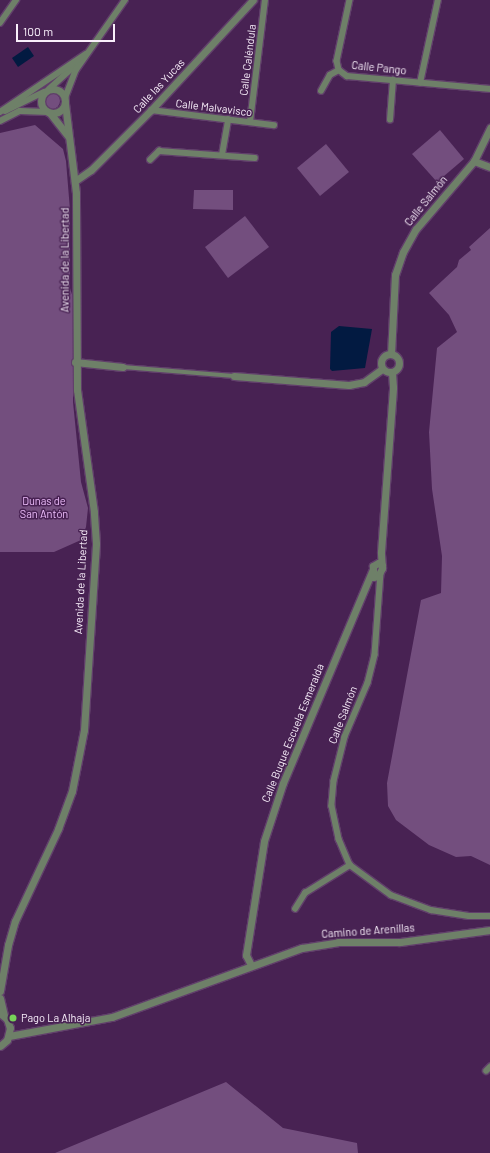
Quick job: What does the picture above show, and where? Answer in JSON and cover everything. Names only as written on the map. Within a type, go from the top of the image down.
[{"type":"street","points":[[0,23],[16,0]]},
{"type":"street","points":[[0,120],[20,111],[49,113],[59,112],[65,101],[71,80],[126,0]]},
{"type":"street","name":"Calle las Yucas","points":[[75,181],[91,170],[151,110],[253,0]]},
{"type":"street","name":"Calle Caléndula","points":[[250,122],[265,0]]},
{"type":"street","name":"Calle Pango","points":[[350,0],[337,62],[339,70],[347,76],[490,89]]},
{"type":"street","points":[[420,83],[438,0]]},
{"type":"street","points":[[0,112],[89,52]]},
{"type":"street","points":[[0,112],[21,106],[46,91],[70,73],[80,58]]},
{"type":"street","points":[[321,91],[330,75],[339,70]]},
{"type":"street","points":[[390,120],[393,80]]},
{"type":"street","points":[[46,91],[60,91],[65,101]]},
{"type":"street","points":[[46,91],[41,106],[49,113]]},
{"type":"street","name":"Avenida de la Libertad","points":[[0,991],[8,945],[15,921],[58,829],[72,791],[84,730],[96,543],[94,512],[78,409],[76,362],[75,181],[68,136],[65,101]]},
{"type":"street","name":"Calle Malvavisco","points":[[151,110],[274,125]]},
{"type":"street","name":"Avenida de la Libertad","points":[[49,113],[68,136]]},
{"type":"street","points":[[222,155],[228,120]]},
{"type":"street","name":"Calle Salmón","points":[[391,354],[395,275],[403,252],[416,229],[474,161],[490,128]]},
{"type":"street","points":[[150,160],[159,151],[255,158]]},
{"type":"street","points":[[474,161],[490,167]]},
{"type":"street","points":[[391,354],[397,357],[399,363],[397,369],[392,372],[382,369],[380,363],[382,357],[391,354]]},
{"type":"street","points":[[76,362],[349,385],[364,382],[382,369]]},
{"type":"street","points":[[373,573],[378,576],[382,568],[381,552],[393,387],[392,372]]},
{"type":"street","name":"Calle Buque Escuela Esmeralda","points":[[251,965],[246,955],[264,841],[283,783],[381,552]]},
{"type":"street","points":[[373,573],[378,563],[382,568]]},
{"type":"street","name":"Calle Salmón","points":[[350,865],[340,839],[332,806],[334,780],[345,737],[368,683],[375,655],[379,586],[382,568]]},
{"type":"street","points":[[373,573],[379,586]]},
{"type":"street","points":[[295,910],[305,893],[350,865],[391,895],[431,910],[468,916],[490,916]]},
{"type":"street","name":"Camino de Arenillas","points":[[10,1032],[57,1029],[112,1017],[251,965],[302,948],[338,942],[400,942],[490,930]]},
{"type":"street","points":[[0,998],[2,1015],[10,1032],[0,1046]]},
{"type":"green space","points":[[52,93],[59,98],[60,101],[55,108],[52,109],[45,104],[44,101],[49,94]]},
{"type":"green space","name":"Dunas de San Antón","points":[[35,125],[63,149],[66,161],[70,210],[70,288],[74,301],[73,402],[81,482],[88,508],[86,527],[81,540],[54,552],[0,552],[0,133]]},
{"type":"green space","points":[[440,130],[464,159],[437,182],[412,154]]},
{"type":"green space","points":[[326,144],[349,172],[320,196],[297,168]]},
{"type":"green space","points":[[194,190],[233,190],[233,210],[193,209]]},
{"type":"green space","points":[[245,216],[269,247],[228,278],[205,247]]},
{"type":"green space","points":[[490,228],[490,865],[471,856],[456,857],[429,845],[396,820],[388,806],[387,783],[421,600],[441,593],[442,556],[432,489],[429,432],[437,348],[457,332],[449,315],[429,293],[457,267],[459,260],[471,250],[469,247]]},
{"type":"green space","points":[[226,1082],[283,1128],[357,1143],[358,1153],[55,1153]]},
{"type":"water","points":[[28,47],[34,56],[18,67],[12,58]]},
{"type":"water","points":[[339,326],[372,329],[365,368],[332,371],[330,369],[331,332]]},
{"type":"place","name":"Pago La Alhaja","points":[[13,1018]]}]
